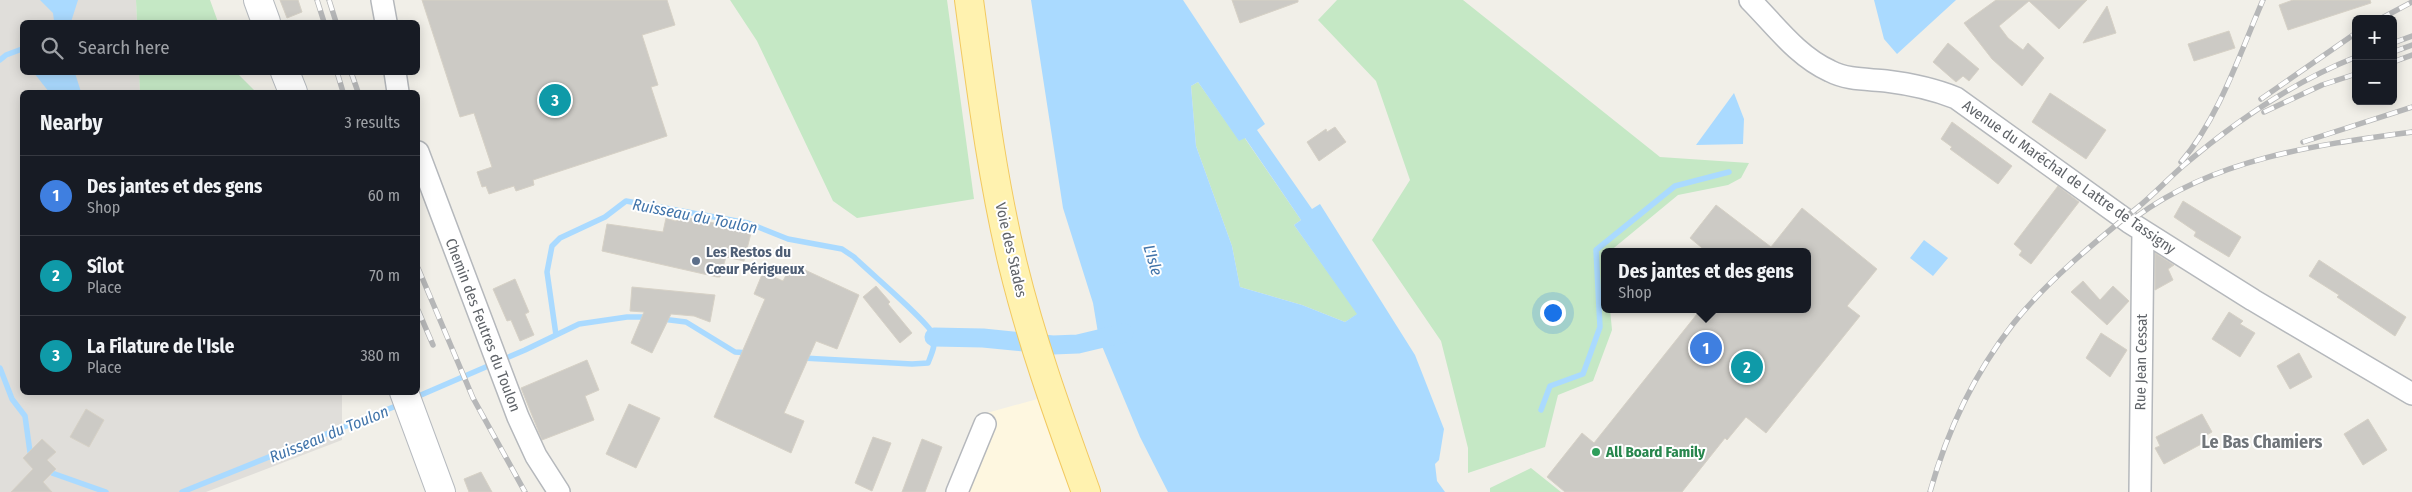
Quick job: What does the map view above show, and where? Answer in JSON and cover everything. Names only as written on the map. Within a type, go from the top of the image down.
[{"type":"main road","points":[[258,0],[265,20]]},
{"type":"main road","name":"Voie des Stades","points":[[969,0],[995,180],[1029,325],[1040,363],[1086,492]]},
{"type":"main road","points":[[286,75],[292,90]]},
{"type":"main road","points":[[408,405],[441,492]]},
{"type":"street","points":[[382,0],[386,20]]},
{"type":"street","name":"Avenue du Maréchal de Lattre de Tassigny","points":[[1750,0],[1778,32],[1830,72],[1858,80],[1886,81],[1935,89],[1956,98],[2143,231],[2253,300],[2412,394]]},
{"type":"street","points":[[395,75],[398,90]]},
{"type":"street","name":"Chemin des Feutres du Toulon","points":[[420,158],[455,256],[469,282],[502,374],[536,456],[559,492]]},
{"type":"street","name":"Rue Jean Cessat","points":[[2140,492],[2143,231]]},
{"type":"street","points":[[956,492],[985,424]]},
{"type":"shaded area","points":[[0,0],[136,0],[137,20],[20,20],[20,75],[139,75],[140,90],[20,90],[20,395],[342,395],[342,440],[206,492],[0,492]]},
{"type":"shaded area","points":[[1041,398],[1082,492],[947,492],[976,416]]},
{"type":"green space","points":[[136,0],[210,0],[217,20],[137,20]]},
{"type":"green space","points":[[730,0],[947,0],[974,199],[857,218],[833,201],[757,41]]},
{"type":"green space","points":[[1337,0],[1463,0],[1660,157],[1749,163],[1741,178],[1728,185],[1678,195],[1614,248],[1601,248],[1601,313],[1610,313],[1612,330],[1593,381],[1558,395],[1545,447],[1468,473],[1468,448],[1441,341],[1372,240],[1410,180],[1376,81],[1318,20]]},
{"type":"green space","points":[[139,75],[239,75],[254,90],[140,90]]},
{"type":"green space","points":[[1198,82],[1239,140],[1244,137],[1301,220],[1294,225],[1358,314],[1345,322],[1302,305],[1240,287],[1232,246],[1196,146],[1191,86]]},
{"type":"green space","points":[[1531,468],[1561,492],[1490,492],[1490,488]]},
{"type":"water","points":[[40,0],[78,0],[72,20],[54,20],[53,13]]},
{"type":"water","name":"L'Isle","points":[[1031,0],[1183,0],[1265,124],[1257,130],[1312,209],[1320,204],[1415,355],[1444,429],[1439,460],[1435,464],[1437,481],[1445,492],[1168,492],[1140,437],[1099,339],[1093,303],[1063,208]],"holes":[[[1198,82],[1239,141],[1245,138],[1301,220],[1294,225],[1357,314],[1345,322],[1302,305],[1240,287],[1232,246],[1196,146],[1191,86]]]},
{"type":"water","points":[[1874,0],[1956,0],[1897,54],[1884,39]]},
{"type":"water","points":[[36,75],[76,75],[80,90],[47,90]]},
{"type":"water","points":[[1734,93],[1744,119],[1743,144],[1696,145]]},
{"type":"water","points":[[1924,240],[1948,258],[1933,276],[1910,258]]},
{"type":"building","points":[[280,0],[298,0],[302,12],[287,18]]},
{"type":"building","points":[[422,0],[667,0],[675,25],[642,35],[658,85],[651,87],[667,136],[533,180],[534,185],[516,191],[514,186],[489,194],[486,186],[482,187],[477,172],[492,167],[474,113],[460,117]]},
{"type":"building","points":[[1232,0],[1298,0],[1298,2],[1240,23]]},
{"type":"building","points":[[1996,0],[2087,0],[2059,29],[2029,1],[1999,26],[2008,38],[2023,50],[2028,43],[2044,58],[2022,86],[1992,59],[1964,23]]},
{"type":"building","points":[[2293,0],[2370,0],[2371,3],[2288,30],[2279,5]]},
{"type":"building","points":[[2107,6],[2116,33],[2083,43]]},
{"type":"building","points":[[2229,31],[2235,48],[2194,61],[2188,44]]},
{"type":"building","points":[[1948,43],[1979,69],[1969,81],[1963,76],[1956,82],[1933,62]]},
{"type":"building","points":[[2050,93],[2106,130],[2086,159],[2032,122]]},
{"type":"building","points":[[1952,122],[2012,166],[1998,184],[1950,149],[1952,147],[1941,139]]},
{"type":"building","points":[[1335,127],[1346,142],[1319,161],[1307,142],[1326,129],[1327,132]]},
{"type":"building","points":[[2058,186],[2079,202],[2031,264],[2019,255],[2022,251],[2014,244]]},
{"type":"building","points":[[2183,201],[2241,237],[2229,257],[2194,236],[2196,232],[2174,217]]},
{"type":"building","points":[[1716,205],[1771,247],[1802,208],[1877,269],[1847,306],[1860,316],[1766,433],[1746,417],[1727,440],[1725,438],[1682,492],[1565,492],[1547,477],[1582,433],[1594,443],[1698,313],[1811,313],[1811,248],[1702,248],[1690,238]]},
{"type":"building","points":[[666,218],[675,221],[695,218],[751,233],[744,261],[726,257],[720,277],[717,277],[602,251],[607,224],[663,232]]},
{"type":"building","points":[[2155,253],[2174,265],[2168,269],[2173,280],[2155,290]]},
{"type":"building","points":[[2319,260],[2406,317],[2395,336],[2337,297],[2339,295],[2309,276]]},
{"type":"building","points":[[792,264],[859,295],[837,349],[816,341],[784,413],[804,421],[791,453],[714,417],[765,299],[754,294],[763,272],[783,281]]},
{"type":"building","points":[[515,279],[529,312],[525,314],[534,335],[520,341],[511,320],[507,321],[493,289]]},
{"type":"building","points":[[2083,281],[2100,300],[2113,286],[2129,301],[2107,325],[2071,292]]},
{"type":"building","points":[[876,286],[912,333],[900,343],[863,297]]},
{"type":"building","points":[[632,287],[715,295],[710,322],[694,316],[671,314],[652,353],[631,343],[644,312],[630,311]]},
{"type":"building","points":[[2229,312],[2243,321],[2240,324],[2255,333],[2240,357],[2212,339]]},
{"type":"building","points":[[2101,333],[2127,350],[2110,377],[2086,358]]},
{"type":"building","points":[[2299,353],[2312,377],[2290,389],[2277,366]]},
{"type":"building","points":[[587,360],[599,390],[585,396],[594,420],[542,440],[521,388]]},
{"type":"building","points":[[629,404],[660,418],[636,468],[606,454]]},
{"type":"building","points":[[86,409],[104,420],[89,447],[70,437]]},
{"type":"building","points":[[2202,414],[2212,432],[2205,436],[2207,441],[2164,464],[2155,448],[2160,446],[2156,437]]},
{"type":"building","points":[[2368,419],[2387,450],[2363,465],[2344,434]]},
{"type":"building","points":[[873,437],[891,443],[872,491],[855,483]]},
{"type":"building","points":[[42,439],[56,452],[47,460],[56,469],[43,482],[52,492],[11,492],[33,469],[23,458]]},
{"type":"building","points":[[922,439],[942,447],[925,492],[902,492]]},
{"type":"building","points":[[481,472],[492,492],[469,492],[464,479]]},
{"type":"waterway","name":"Ruisseau du Toulon","points":[[0,60],[6,55],[20,50]]},
{"type":"waterway","points":[[1541,410],[1550,386],[1583,374],[1600,327],[1596,250],[1675,186],[1729,172]]},
{"type":"waterway","name":"Ruisseau du Toulon","points":[[556,335],[547,272],[552,246],[560,238],[605,217],[626,201],[748,223],[788,239],[842,249],[854,257],[911,309],[934,336],[934,346],[928,363],[912,364],[803,358]]},
{"type":"waterway","name":"Ruisseau du Toulon","points":[[414,398],[525,350],[579,324],[627,317],[648,317]]},
{"type":"waterway","name":"Ruisseau du Toulon","points":[[662,319],[686,322],[735,352],[749,353]]},
{"type":"waterway","name":"Ruisseau du Toulon","points":[[934,337],[983,338],[1053,345],[1078,344],[1124,333]]},
{"type":"waterway","name":"Ruisseau du Toulon","points":[[0,368],[12,399],[25,416],[30,452]]},
{"type":"waterway","name":"Ruisseau du Toulon","points":[[182,492],[401,404]]},
{"type":"waterway","name":"Ruisseau du Toulon","points":[[52,473],[106,492]]},
{"type":"railway","points":[[317,0],[323,20]]},
{"type":"railway","points":[[329,0],[335,20]]},
{"type":"railway","points":[[2181,162],[2207,126],[2218,105],[2263,0]]},
{"type":"railway","points":[[2388,15],[2412,2]]},
{"type":"railway","points":[[2261,99],[2352,36]]},
{"type":"railway","points":[[2397,42],[2412,36]]},
{"type":"railway","points":[[2397,51],[2412,45]]},
{"type":"railway","points":[[2397,61],[2412,55]]},
{"type":"railway","points":[[1930,492],[1953,425],[1974,383],[1999,343],[2040,293],[2184,165],[2224,133],[2266,104],[2310,78],[2352,59]]},
{"type":"railway","points":[[338,75],[342,90]]},
{"type":"railway","points":[[352,75],[357,90]]},
{"type":"railway","points":[[2264,112],[2322,85],[2352,75]]},
{"type":"railway","points":[[2303,142],[2412,107]]},
{"type":"railway","points":[[2136,217],[2167,197],[2199,181],[2268,157],[2340,142],[2412,132]]},
{"type":"railway","points":[[420,273],[473,398],[525,492]]},
{"type":"railway","points":[[420,315],[433,345]]},
{"type":"place","name":"La Filature de l'Isle","points":[[555,100]]},
{"type":"place","name":"Les Restos du Cœur Périgueux","points":[[696,261]]},
{"type":"place","name":"Des jantes et des gens","points":[[1706,348]]},
{"type":"place","name":"Sîlot","points":[[1747,367]]},
{"type":"place","name":"All Board Family","points":[[1596,452]]},
{"type":"district","name":"Le Bas Chamiers","points":[[2262,442]]}]
